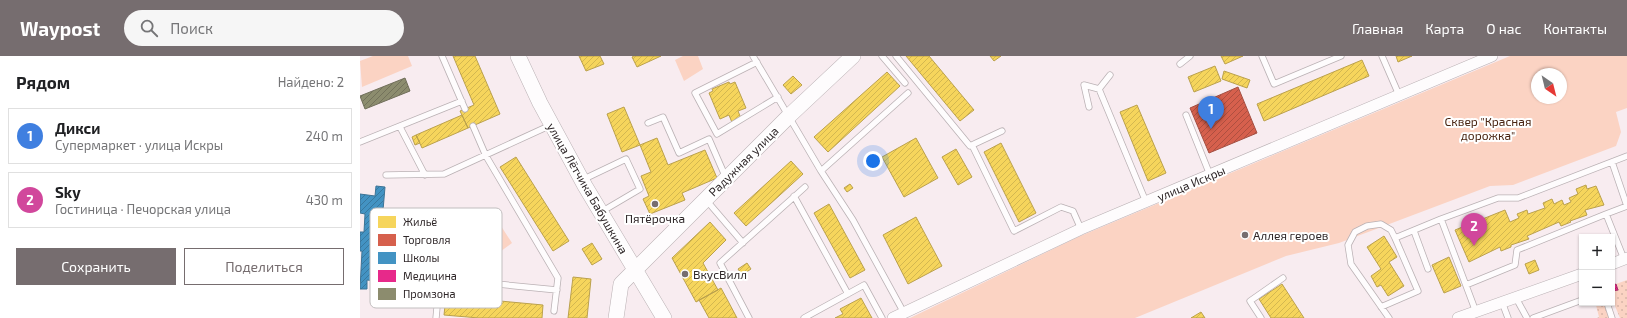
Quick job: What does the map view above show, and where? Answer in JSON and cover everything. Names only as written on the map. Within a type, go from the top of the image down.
[{"type":"street","name":"улица Лётчика Бабушкина","points":[[518,56],[551,125],[582,181],[664,318]]},
{"type":"street","name":"Радужная улица","points":[[616,318],[621,284],[789,116],[853,56]]},
{"type":"street","name":"улица Искры","points":[[899,316],[1081,228],[1492,56]]},
{"type":"street","points":[[1615,263],[1625,259]]},
{"type":"street","points":[[1458,318],[1579,275]]},
{"type":"lane","points":[[442,56],[465,109]]},
{"type":"lane","points":[[753,56],[821,171],[854,220],[899,316]]},
{"type":"lane","points":[[882,56],[905,82]]},
{"type":"lane","points":[[896,56],[970,146],[972,145],[1014,231],[1061,208],[1073,211],[1081,228]]},
{"type":"lane","points":[[1180,64],[1190,56]]},
{"type":"lane","points":[[1262,56],[1274,84],[1341,56]]},
{"type":"lane","points":[[1382,56],[1399,95]]},
{"type":"lane","points":[[757,62],[695,93],[717,134],[778,97]]},
{"type":"lane","points":[[1099,89],[1110,75]]},
{"type":"lane","points":[[1089,107],[1084,85],[1099,89]]},
{"type":"lane","points":[[1099,89],[1146,202]]},
{"type":"lane","points":[[821,171],[908,93]]},
{"type":"lane","points":[[360,142],[462,101]]},
{"type":"lane","points":[[1186,115],[1210,175]]},
{"type":"lane","points":[[648,123],[663,117],[679,153],[709,139],[726,178]]},
{"type":"lane","points":[[386,175],[444,174],[551,125]]},
{"type":"lane","points":[[473,126],[486,156],[558,278],[554,311]]},
{"type":"lane","points":[[400,127],[424,175]]},
{"type":"lane","points":[[972,145],[1002,130]]},
{"type":"lane","points":[[1395,238],[1498,198],[1518,198],[1627,156]]},
{"type":"lane","points":[[582,181],[626,158],[640,189],[601,212]]},
{"type":"lane","points":[[1466,285],[1514,265],[1517,250],[1627,206],[1612,162]]},
{"type":"lane","points":[[750,318],[720,263],[805,186]]},
{"type":"lane","points":[[794,196],[848,294]]},
{"type":"lane","points":[[705,199],[743,242]]},
{"type":"lane","points":[[1606,214],[1625,259]]},
{"type":"lane","points":[[1441,219],[1476,312]]},
{"type":"lane","points":[[1381,307],[1418,291],[1391,230],[1381,224],[1367,226],[1355,232],[1348,245],[1351,264],[1381,307],[1389,318]]},
{"type":"lane","points":[[1414,231],[1428,269]]},
{"type":"lane","points":[[1261,318],[1250,301],[1283,278]]},
{"type":"lane","points":[[502,285],[557,290]]},
{"type":"lane","points":[[804,318],[864,285],[882,318]]},
{"type":"lane","points":[[1516,298],[1527,318]]},
{"type":"lane","points":[[1533,318],[1579,301]]},
{"type":"lane","points":[[1502,302],[1508,318]]},
{"type":"lane","points":[[1608,306],[1612,318]]},
{"type":"lane","points":[[436,318],[437,308]]},
{"type":"green space","points":[[373,56],[408,56],[412,66],[362,87],[360,61]]},
{"type":"green space","points":[[683,56],[698,56],[703,69],[684,81],[675,60]]},
{"type":"green space","name":"Сквер \"Красная дорожка\"","points":[[1510,56],[1627,56],[1627,108],[1616,112],[1621,132],[1616,146],[1513,185],[1490,186],[1339,243],[1286,256],[1135,318],[910,318],[1078,237]]},
{"type":"green space","points":[[502,228],[512,243],[502,250]]},
{"type":"green space","points":[[1627,280],[1627,318],[1620,318],[1615,306],[1615,290],[1618,289],[1616,284]]},
{"type":"green space","points":[[1596,306],[1605,306],[1609,318],[1597,318],[1599,317]]},
{"type":"building: Жильё","points":[[453,56],[475,56],[500,114],[468,128],[460,111],[474,105]]},
{"type":"building: Жильё","points":[[579,56],[600,56],[604,64],[586,71]]},
{"type":"building: Жильё","points":[[661,56],[637,67],[632,57]]},
{"type":"building: Жильё","points":[[906,56],[929,56],[974,110],[960,121]]},
{"type":"building: Жильё","points":[[990,56],[1001,56],[994,61]]},
{"type":"building: Жильё","points":[[1221,56],[1243,56],[1225,64]]},
{"type":"building: Жильё","points":[[1396,56],[1412,56],[1398,62]]},
{"type":"building: Жильё","points":[[1362,60],[1369,76],[1264,121],[1257,104]]},
{"type":"building: Жильё","points":[[1215,66],[1221,81],[1194,92],[1188,77]]},
{"type":"building: Жильё","points":[[1224,71],[1250,80],[1247,88],[1222,79]]},
{"type":"building: Жильё","points":[[887,72],[900,86],[828,152],[814,137]]},
{"type":"building: Жильё","points":[[793,76],[802,85],[791,94],[783,85]]},
{"type":"building: Жильё","points":[[729,82],[730,84],[735,82],[746,108],[738,111],[742,121],[733,125],[729,115],[720,119],[709,93],[713,91],[712,89]]},
{"type":"building: Жильё","points":[[1137,105],[1166,173],[1148,181],[1120,112]]},
{"type":"building: Жильё","points":[[624,107],[640,145],[622,152],[607,114]]},
{"type":"building: Жильё","points":[[462,115],[468,128],[422,148],[416,135]]},
{"type":"building: Жильё","points":[[416,135],[420,143],[415,145],[412,137]]},
{"type":"building: Жильё","points":[[657,138],[668,165],[705,150],[717,178],[682,193],[685,200],[650,214],[643,199],[649,196],[641,176],[651,172],[640,145]]},
{"type":"building: Жильё","points":[[916,138],[938,178],[904,197],[882,157]]},
{"type":"building: Жильё","points":[[1001,143],[1036,213],[1019,222],[984,152]]},
{"type":"building: Жильё","points":[[956,149],[972,177],[958,185],[942,157]]},
{"type":"building: Жильё","points":[[516,157],[569,241],[553,251],[500,167]]},
{"type":"building: Жильё","points":[[791,161],[803,174],[746,226],[734,213]]},
{"type":"building: Жильё","points":[[850,184],[853,188],[847,192],[844,188]]},
{"type":"building: Жильё","points":[[1586,185],[1587,189],[1596,186],[1604,205],[1585,210],[1587,215],[1570,221],[1571,222],[1561,226],[1559,222],[1527,236],[1529,239],[1511,245],[1511,247],[1501,251],[1500,247],[1469,262],[1455,230],[1505,210],[1510,222],[1519,218],[1517,214],[1527,210],[1528,214],[1545,208],[1543,203],[1552,199],[1554,204],[1562,200],[1564,205],[1571,202],[1569,198],[1578,194],[1576,189]]},
{"type":"building: Жильё","points":[[829,204],[865,270],[850,278],[814,213]]},
{"type":"building: Жильё","points":[[916,217],[942,266],[908,284],[883,235]]},
{"type":"building: Жильё","points":[[710,222],[726,240],[703,263],[718,290],[696,302],[672,258]]},
{"type":"building: Жильё","points":[[1384,236],[1397,257],[1389,262],[1404,286],[1388,296],[1381,285],[1377,287],[1371,276],[1381,269],[1367,247]]},
{"type":"building: Жильё","points":[[592,243],[602,259],[592,265],[582,249]]},
{"type":"building: Жильё","points":[[1449,257],[1461,286],[1444,293],[1432,265]]},
{"type":"building: Жильё","points":[[1535,260],[1539,270],[1529,274],[1525,264]]},
{"type":"building: Жильё","points":[[747,263],[751,269],[742,275],[738,269]]},
{"type":"building: Жильё","points":[[573,277],[591,279],[587,318],[568,318]]},
{"type":"building: Жильё","points":[[1282,284],[1304,318],[1271,318],[1259,299]]},
{"type":"building: Жильё","points":[[721,288],[737,318],[709,318],[699,300]]},
{"type":"building: Жильё","points":[[861,298],[872,318],[835,318],[843,314],[840,309]]},
{"type":"building: Жильё","points":[[502,301],[543,305],[542,318],[479,318],[444,315],[445,308],[502,308]]},
{"type":"building: Жильё","points":[[1201,312],[1205,318],[1191,318]]},
{"type":"building: Торговля","points":[[1238,87],[1257,133],[1209,153],[1190,108]]},
{"type":"building: Школы","points":[[376,186],[385,187],[383,208],[370,208],[370,280],[367,280],[367,289],[360,289],[362,251],[360,251],[360,232],[364,232],[365,214],[360,213],[360,194],[375,196]]},
{"type":"building: Медицина","points":[[1616,284],[1618,290],[1615,290]]},
{"type":"building: Промзона","points":[[405,78],[410,91],[365,109],[360,96]]},
{"type":"place","name":"Дикси","points":[[1211,129]]},
{"type":"place","name":"Пятёрочка","points":[[655,204]]},
{"type":"place","name":"Аллея героев","points":[[1245,235]]},
{"type":"place","name":"Sky","points":[[1474,246]]},
{"type":"place","name":"ВкусВилл","points":[[685,274]]}]
